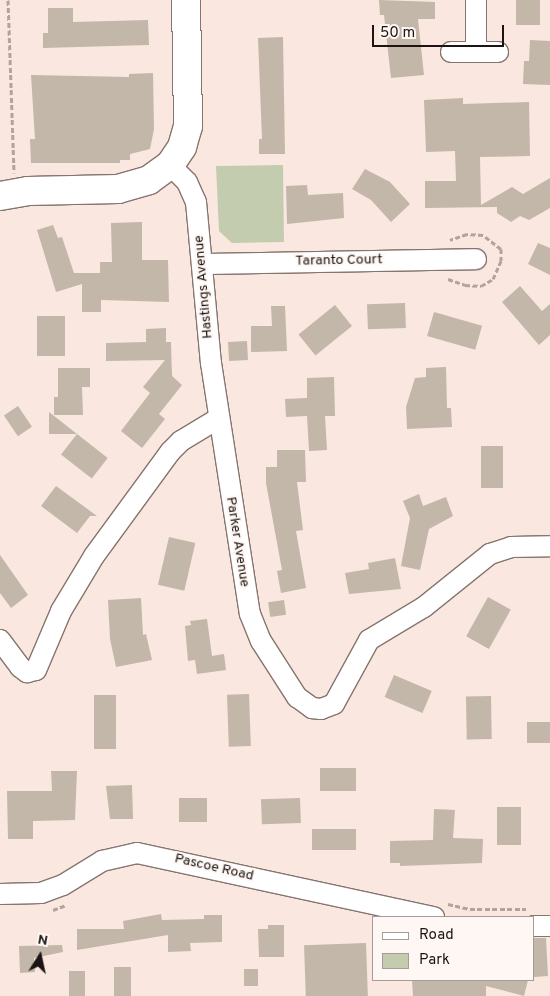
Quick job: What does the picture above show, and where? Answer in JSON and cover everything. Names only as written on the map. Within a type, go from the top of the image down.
[{"type":"main road","points":[[4,188],[118,189],[139,185],[170,165],[182,147],[188,126],[186,0]]},
{"type":"street","points":[[476,0],[476,52]]},
{"type":"street","points":[[451,52],[498,52]]},
{"type":"street","name":"Hastings Avenue","points":[[170,165],[184,178],[194,195],[210,354],[219,418]]},
{"type":"street","name":"Taranto Court","points":[[202,264],[476,259]]},
{"type":"street","points":[[0,640],[20,667],[27,672],[36,670],[61,611],[100,548],[170,452],[181,441],[219,418]]},
{"type":"street","name":"Parker Avenue","points":[[219,418],[250,614],[261,641],[290,688],[312,708],[321,709],[334,704],[369,640],[436,598],[485,558],[511,547],[550,546]]},
{"type":"street","name":"Pascoe Road","points":[[0,894],[52,889],[102,861],[137,853],[429,916]]},
{"type":"street","points":[[535,926],[550,926]]},
{"type":"path","points":[[4,188],[8,0]]},
{"type":"path","points":[[50,910],[69,903]]},
{"type":"green space","points":[[283,165],[284,242],[232,243],[219,231],[216,166]]},
{"type":"building","points":[[379,0],[435,2],[435,19],[418,19],[424,75],[391,78],[384,15],[380,15]]},
{"type":"building","points":[[516,0],[540,0],[540,25],[516,25]]},
{"type":"building","points":[[48,8],[73,8],[73,22],[148,20],[149,45],[43,48],[43,33],[48,33]]},
{"type":"building","points":[[283,37],[285,154],[259,154],[259,139],[262,139],[258,38]]},
{"type":"building","points":[[530,40],[550,41],[550,85],[523,84],[524,61],[529,61]]},
{"type":"building","points":[[153,73],[154,129],[150,149],[130,154],[130,160],[120,160],[120,163],[31,163],[30,139],[35,139],[31,75],[129,77],[129,74]]},
{"type":"building","points":[[463,98],[463,104],[529,102],[530,156],[480,157],[481,205],[512,187],[523,194],[550,178],[550,208],[529,220],[520,216],[511,222],[497,213],[497,207],[425,208],[425,181],[456,181],[455,151],[426,152],[424,100]]},
{"type":"building","points":[[365,169],[390,182],[410,204],[391,222],[371,200],[352,189]]},
{"type":"building","points":[[307,185],[308,195],[343,193],[344,218],[287,224],[286,186]]},
{"type":"building","points":[[142,222],[142,260],[168,260],[169,302],[101,300],[101,312],[82,312],[82,284],[56,292],[37,230],[53,225],[58,238],[62,237],[74,273],[100,273],[100,262],[112,262],[111,223]]},
{"type":"building","points":[[538,243],[550,248],[550,275],[528,264]]},
{"type":"building","points":[[520,286],[542,311],[550,304],[550,335],[539,345],[502,302]]},
{"type":"building","points":[[405,303],[406,328],[368,329],[367,304]]},
{"type":"building","points":[[335,305],[352,326],[315,356],[298,335]]},
{"type":"building","points":[[271,306],[285,306],[287,351],[251,352],[251,326],[272,326]]},
{"type":"building","points":[[434,312],[482,326],[475,350],[427,336]]},
{"type":"building","points":[[37,316],[65,316],[65,356],[37,356]]},
{"type":"building","points":[[166,328],[166,342],[171,342],[172,376],[182,385],[159,414],[165,419],[142,448],[121,431],[150,393],[143,387],[165,360],[106,361],[106,343],[146,342],[146,329]]},
{"type":"building","points":[[247,341],[248,360],[229,361],[228,342]]},
{"type":"building","points":[[446,367],[447,408],[451,408],[452,427],[407,429],[406,407],[415,378],[426,377],[426,368]]},
{"type":"building","points":[[58,368],[90,368],[90,387],[82,387],[83,415],[54,415],[54,397],[58,397]]},
{"type":"building","points":[[334,377],[335,416],[325,416],[327,450],[309,451],[307,416],[286,417],[285,399],[307,398],[307,378]]},
{"type":"building","points":[[18,406],[32,427],[18,436],[4,416]]},
{"type":"building","points":[[49,412],[77,434],[49,434]]},
{"type":"building","points":[[77,434],[108,458],[92,478],[61,454]]},
{"type":"building","points":[[481,446],[503,446],[503,488],[481,488]]},
{"type":"building","points":[[277,450],[305,450],[306,482],[297,482],[303,530],[296,531],[306,588],[281,593],[277,571],[282,570],[266,483],[266,467],[277,467]]},
{"type":"building","points":[[56,486],[97,516],[90,516],[77,533],[41,506]]},
{"type":"building","points":[[419,494],[423,506],[446,497],[453,516],[429,529],[420,570],[401,566],[410,518],[403,501]]},
{"type":"building","points":[[169,537],[195,543],[184,591],[158,585]]},
{"type":"building","points":[[0,555],[28,595],[11,608],[0,593]]},
{"type":"building","points":[[395,558],[401,589],[349,594],[345,573],[369,569],[368,563]]},
{"type":"building","points":[[488,597],[511,610],[489,649],[466,636]]},
{"type":"building","points":[[141,598],[143,635],[146,634],[152,660],[116,667],[110,639],[108,600]]},
{"type":"building","points":[[284,600],[286,615],[270,617],[268,602]]},
{"type":"building","points":[[207,619],[212,656],[224,654],[226,670],[197,674],[195,660],[188,661],[185,626],[191,625],[190,621]]},
{"type":"building","points":[[394,675],[432,691],[422,713],[385,697]]},
{"type":"building","points":[[249,694],[251,746],[229,747],[227,695]]},
{"type":"building","points":[[94,695],[116,695],[116,749],[94,749]]},
{"type":"building","points":[[466,696],[491,696],[492,739],[467,739]]},
{"type":"building","points":[[527,722],[550,722],[550,743],[527,743]]},
{"type":"building","points":[[320,768],[356,768],[356,791],[320,791]]},
{"type":"building","points":[[51,771],[77,771],[75,820],[33,821],[33,839],[8,839],[7,791],[52,791]]},
{"type":"building","points":[[132,785],[133,819],[110,819],[106,786]]},
{"type":"building","points":[[179,798],[207,798],[207,822],[179,822]]},
{"type":"building","points":[[300,798],[301,823],[262,824],[261,799]]},
{"type":"building","points":[[497,807],[521,807],[521,845],[497,845]]},
{"type":"building","points":[[434,809],[455,810],[453,838],[483,839],[482,863],[400,866],[400,863],[390,863],[390,841],[433,840]]},
{"type":"building","points":[[312,829],[356,829],[356,850],[312,850]]},
{"type":"building","points":[[161,914],[162,920],[204,919],[204,915],[222,915],[222,942],[190,943],[191,951],[168,952],[168,935],[77,950],[77,929],[124,929],[123,921]]},
{"type":"building","points":[[268,925],[284,925],[284,957],[259,957],[258,929],[268,929]]},
{"type":"building","points":[[535,938],[546,938],[548,976],[535,977]]},
{"type":"building","points":[[366,943],[368,996],[306,996],[304,945]]},
{"type":"building","points":[[62,945],[63,952],[34,958],[35,972],[20,973],[19,946]]},
{"type":"building","points":[[114,967],[131,967],[131,996],[114,996]]},
{"type":"building","points":[[244,969],[258,969],[258,986],[244,986]]},
{"type":"building","points":[[69,971],[85,971],[85,996],[69,996]]},
{"type":"building","points":[[412,981],[528,981],[524,996],[486,986],[486,996],[413,996]]}]
